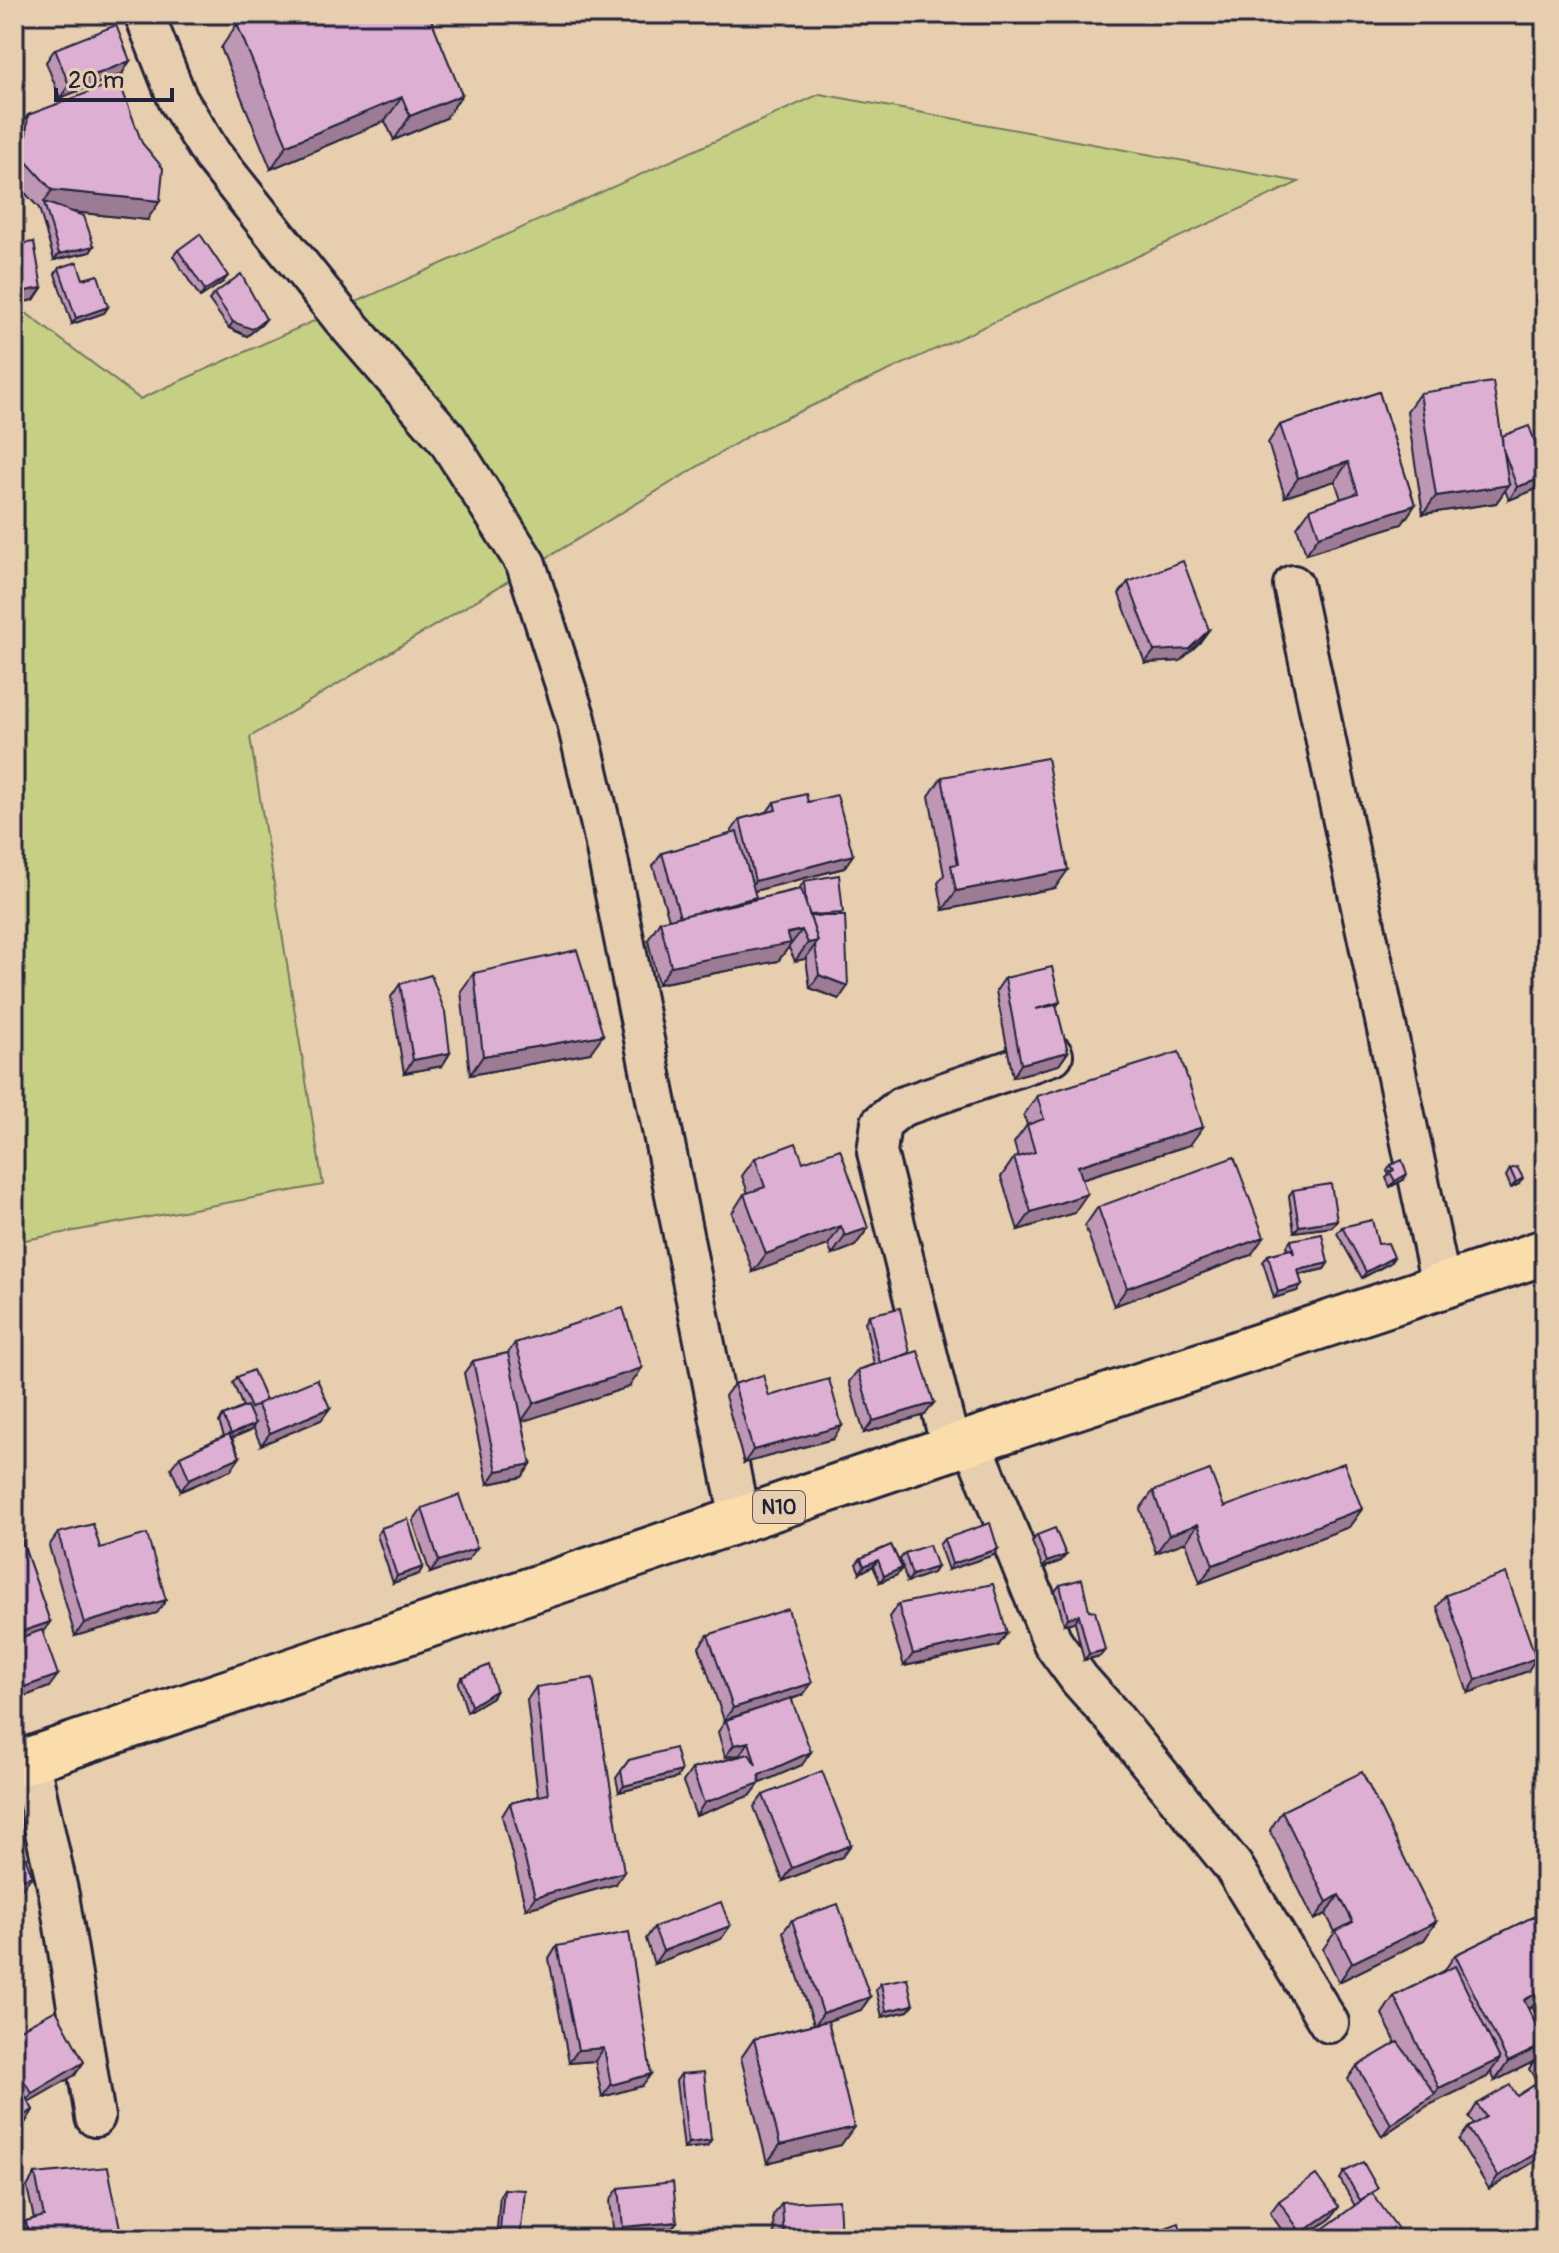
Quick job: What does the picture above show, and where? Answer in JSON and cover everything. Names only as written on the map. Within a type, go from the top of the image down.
[{"type":"highway","name":"N10","points":[[22,1762],[1545,1252]]},
{"type":"street","points":[[144,14],[178,100],[212,155],[342,318],[447,439],[526,564],[576,719],[603,834],[740,1520]]},
{"type":"street","points":[[1293,585],[1441,1285]]},
{"type":"street","points":[[1053,1055],[901,1107],[881,1123],[877,1152],[962,1445],[1053,1643],[1233,1866],[1329,2023]]},
{"type":"street","points":[[22,1762],[59,1895],[95,2117]]},
{"type":"green space","points":[[820,94],[1299,182],[755,432],[250,737],[323,1185],[14,1242],[14,304],[140,399]]},
{"type":"building","points":[[262,14],[429,14],[462,95],[410,116],[402,97],[287,145],[237,24]]},
{"type":"building","points":[[116,25],[130,61],[69,85],[55,49]]},
{"type":"building","points":[[119,81],[142,143],[163,168],[160,201],[52,190],[24,159],[28,115]]},
{"type":"building","points":[[44,202],[84,216],[94,246],[59,254]]},
{"type":"building","points":[[200,234],[228,276],[205,290],[178,250]]},
{"type":"building","points":[[34,242],[42,288],[14,293],[14,245]]},
{"type":"building","points":[[77,262],[83,279],[98,275],[108,307],[76,318],[59,268]]},
{"type":"building","points":[[241,274],[266,319],[252,329],[233,322],[214,294]]},
{"type":"building","points":[[1493,382],[1509,485],[1436,496],[1420,393]]},
{"type":"building","points":[[1379,392],[1415,505],[1319,536],[1310,509],[1358,493],[1348,462],[1298,478],[1280,425]]},
{"type":"building","points":[[1529,426],[1545,468],[1545,477],[1517,487],[1503,449],[1502,436]]},
{"type":"building","points":[[1183,561],[1209,630],[1189,649],[1154,651],[1128,582]]},
{"type":"building","points":[[1047,758],[1068,870],[956,891],[951,865],[958,864],[942,777]]},
{"type":"building","points":[[806,794],[808,802],[837,795],[853,855],[755,881],[740,819],[776,810],[774,802]]},
{"type":"building","points":[[737,832],[756,897],[680,917],[662,853]]},
{"type":"building","points":[[839,875],[843,913],[810,915],[804,881]]},
{"type":"building","points":[[801,889],[818,941],[808,943],[802,930],[787,933],[791,943],[671,966],[660,921]]},
{"type":"building","points":[[810,916],[845,916],[848,986],[819,975],[815,945],[818,941]]},
{"type":"building","points":[[577,950],[603,1035],[483,1056],[474,973]]},
{"type":"building","points":[[1052,967],[1060,1002],[1036,1009],[1056,1005],[1068,1052],[1021,1064],[1005,978]]},
{"type":"building","points":[[431,975],[445,1012],[450,1053],[413,1060],[400,984]]},
{"type":"building","points":[[1179,1052],[1203,1127],[1078,1166],[1087,1194],[1031,1212],[1014,1158],[1035,1152],[1027,1125],[1044,1119],[1037,1096]]},
{"type":"building","points":[[796,1143],[803,1162],[840,1149],[868,1228],[845,1236],[841,1226],[766,1254],[744,1194],[765,1187],[755,1158]]},
{"type":"building","points":[[1234,1157],[1264,1237],[1127,1288],[1098,1207]]},
{"type":"building","points":[[1402,1160],[1407,1174],[1395,1181],[1390,1172],[1394,1170],[1391,1165]]},
{"type":"building","points":[[1517,1167],[1523,1178],[1516,1182],[1510,1169]]},
{"type":"building","points":[[1331,1184],[1337,1220],[1299,1226],[1293,1190]]},
{"type":"building","points":[[1372,1220],[1378,1244],[1388,1243],[1394,1257],[1366,1272],[1342,1227]]},
{"type":"building","points":[[1322,1234],[1328,1263],[1298,1270],[1302,1285],[1278,1292],[1268,1255],[1291,1249],[1294,1254],[1291,1240]]},
{"type":"building","points":[[623,1308],[642,1368],[534,1403],[515,1343]]},
{"type":"building","points":[[900,1308],[910,1353],[880,1363],[869,1315]]},
{"type":"building","points":[[918,1351],[934,1403],[873,1421],[858,1370]]},
{"type":"building","points":[[508,1353],[531,1464],[497,1471],[473,1361]]},
{"type":"building","points":[[253,1370],[266,1401],[251,1408],[237,1377]]},
{"type":"building","points":[[763,1375],[769,1396],[829,1379],[842,1426],[753,1450],[734,1384]]},
{"type":"building","points":[[317,1379],[330,1408],[270,1433],[257,1404]]},
{"type":"building","points":[[247,1406],[255,1424],[231,1434],[223,1416]]},
{"type":"building","points":[[229,1434],[240,1457],[189,1479],[180,1456]]},
{"type":"building","points":[[1344,1463],[1362,1509],[1213,1565],[1198,1524],[1169,1535],[1153,1491],[1210,1470],[1224,1507]]},
{"type":"building","points":[[459,1495],[477,1548],[439,1561],[422,1508]]},
{"type":"building","points":[[14,1518],[50,1622],[14,1634]]},
{"type":"building","points":[[408,1519],[423,1567],[397,1576],[381,1528]]},
{"type":"building","points":[[990,1523],[998,1549],[952,1564],[944,1539]]},
{"type":"building","points":[[93,1524],[100,1548],[147,1534],[166,1600],[84,1623],[58,1533]]},
{"type":"building","points":[[1055,1528],[1066,1555],[1047,1562],[1037,1535]]},
{"type":"building","points":[[891,1545],[902,1568],[884,1576],[878,1560],[864,1566],[861,1558]]},
{"type":"building","points":[[929,1545],[937,1567],[912,1575],[905,1553]]},
{"type":"building","points":[[1506,1573],[1536,1658],[1476,1680],[1446,1595]]},
{"type":"building","points":[[1082,1579],[1089,1610],[1095,1611],[1105,1650],[1089,1654],[1079,1615],[1068,1618],[1060,1585]]},
{"type":"building","points":[[993,1584],[1007,1633],[913,1654],[898,1604]]},
{"type":"building","points":[[788,1609],[812,1683],[733,1708],[708,1635]]},
{"type":"building","points":[[42,1630],[58,1675],[24,1687],[14,1660],[14,1640]]},
{"type":"building","points":[[489,1665],[496,1690],[471,1706],[462,1677]]},
{"type":"building","points":[[593,1678],[624,1872],[535,1897],[510,1803],[548,1794],[536,1687]]},
{"type":"building","points":[[791,1698],[811,1752],[759,1775],[760,1783],[704,1803],[692,1769],[749,1754],[756,1765],[749,1742],[734,1745],[726,1720]]},
{"type":"building","points":[[675,1748],[681,1771],[624,1786],[621,1771],[629,1760]]},
{"type":"building","points":[[822,1771],[851,1845],[792,1868],[763,1795]]},
{"type":"building","points":[[1362,1772],[1436,1922],[1352,1963],[1336,1931],[1353,1922],[1339,1895],[1327,1902],[1282,1811]]},
{"type":"building","points":[[17,1831],[32,1876],[14,1881],[14,1832]]},
{"type":"building","points":[[721,1902],[730,1926],[663,1951],[654,1927]]},
{"type":"building","points":[[838,1904],[870,1997],[823,2013],[792,1920]]},
{"type":"building","points":[[1545,1911],[1545,1989],[1524,2000],[1545,2044],[1508,2062],[1455,1955]]},
{"type":"building","points":[[629,1932],[651,2074],[611,2085],[604,2048],[578,2050],[557,1946]]},
{"type":"building","points":[[1455,1966],[1500,2059],[1439,2088],[1394,1996]]},
{"type":"building","points":[[907,1978],[913,2005],[886,2011],[881,1983]]},
{"type":"building","points":[[56,2010],[84,2062],[32,2093],[14,2067],[14,2032]]},
{"type":"building","points":[[828,2021],[854,2127],[780,2145],[754,2039]]},
{"type":"building","points":[[1398,2042],[1435,2094],[1391,2124],[1357,2066]]},
{"type":"building","points":[[1545,2047],[1545,2067],[1538,2057]]},
{"type":"building","points":[[704,2072],[711,2140],[688,2143],[681,2074]]},
{"type":"building","points":[[14,2076],[33,2110],[14,2121]]},
{"type":"building","points":[[1542,2080],[1545,2085],[1545,2148],[1498,2176],[1468,2128],[1486,2117],[1477,2104],[1510,2085],[1517,2096]]},
{"type":"building","points":[[1363,2162],[1378,2189],[1360,2200],[1344,2172]]},
{"type":"building","points":[[108,2167],[122,2239],[29,2239],[26,2221],[44,2216],[35,2174]]},
{"type":"building","points":[[1316,2175],[1339,2207],[1301,2233],[1279,2201]]},
{"type":"building","points":[[673,2182],[677,2222],[623,2227],[619,2188]]},
{"type":"building","points":[[504,2189],[525,2190],[520,2239],[499,2239]]},
{"type":"building","points":[[16,2193],[21,2239],[14,2239]]},
{"type":"building","points":[[1372,2193],[1401,2233],[1393,2239],[1309,2239]]},
{"type":"building","points":[[839,2200],[841,2239],[784,2239],[782,2203]]},
{"type":"building","points":[[1179,2223],[1183,2239],[1135,2239]]},
{"type":"building","points":[[1473,2229],[1479,2239],[1458,2239]]},
{"type":"building","points":[[617,2233],[672,2235],[672,2239],[617,2239]]},
{"type":"building","points":[[1048,2233],[1051,2239],[1036,2238]]}]
